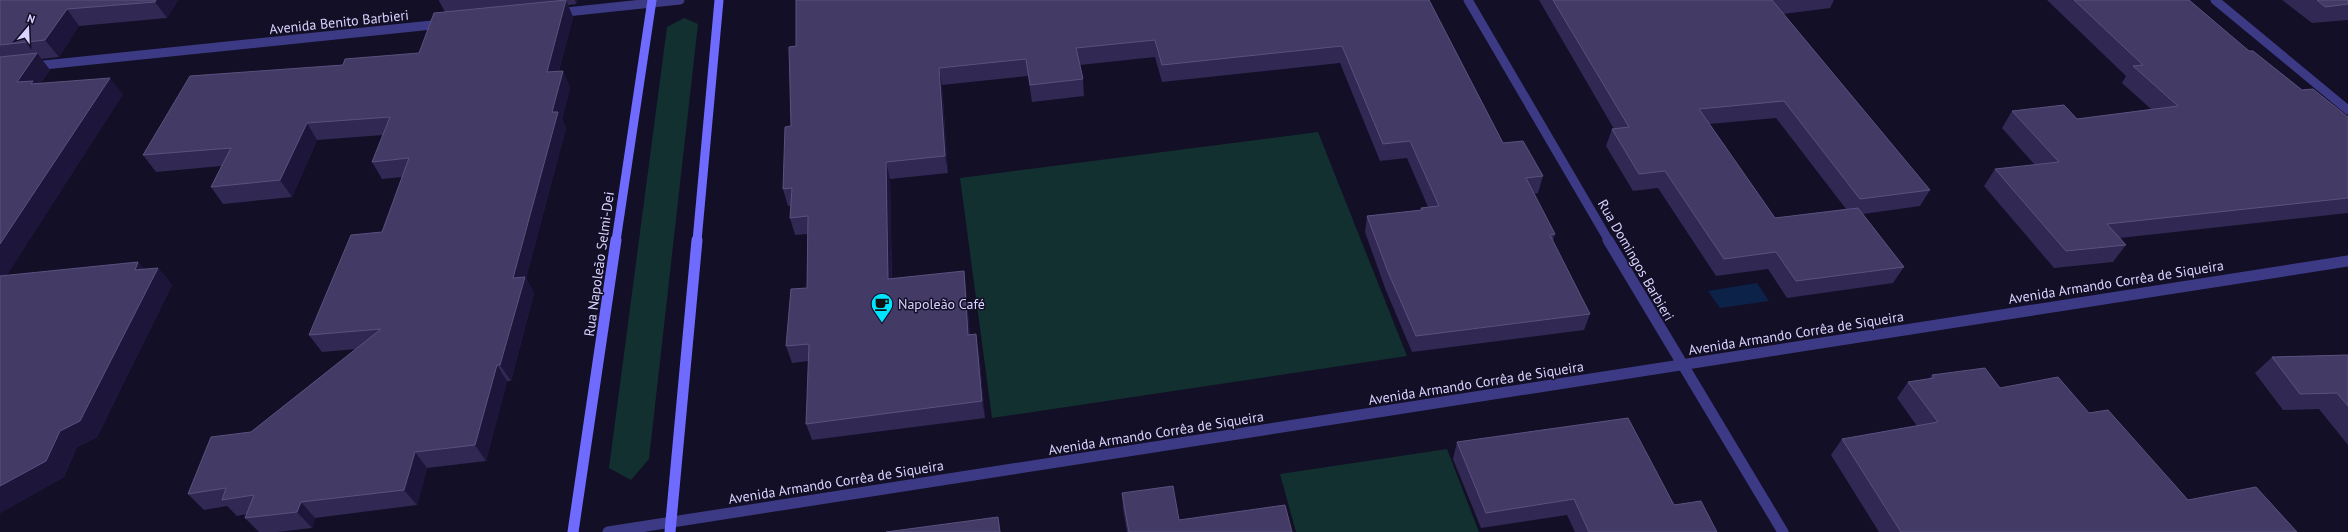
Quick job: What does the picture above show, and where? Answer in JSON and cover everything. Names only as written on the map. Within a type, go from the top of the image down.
[{"type":"main road","points":[[670,528],[719,0]]},
{"type":"main road","name":"Rua Napoleão Selmi-Dei","points":[[573,532],[652,2]]},
{"type":"street","points":[[548,14],[680,0]]},
{"type":"street","name":"Rua Domingos Barbieri","points":[[1468,0],[1682,366],[1783,532]]},
{"type":"street","points":[[2215,0],[2348,110]]},
{"type":"street","name":"Avenida Benito Barbieri","points":[[24,67],[453,23]]},
{"type":"street","name":"Avenida Armando Corrêa de Siqueira","points":[[608,532],[670,528],[2348,261]]},
{"type":"green space","points":[[684,18],[698,24],[649,459],[631,480],[609,468],[667,27]]},
{"type":"green space","points":[[1318,132],[1407,356],[992,418],[960,178]]},
{"type":"green space","points":[[1447,449],[1479,532],[1296,532],[1280,474]]},
{"type":"water","points":[[1757,283],[1769,301],[1720,308],[1708,291]]},
{"type":"building","points":[[0,0],[156,0],[155,2],[67,9],[45,40],[0,45]]},
{"type":"building","points":[[566,0],[547,72],[563,71],[552,112],[558,112],[513,278],[525,277],[500,365],[497,365],[475,445],[415,452],[404,490],[301,502],[297,512],[245,518],[254,495],[222,500],[226,488],[188,494],[211,437],[251,432],[381,329],[309,335],[351,235],[382,232],[409,158],[372,162],[390,117],[307,123],[280,180],[211,187],[231,148],[143,155],[190,76],[343,65],[345,59],[419,53],[434,13]]},
{"type":"building","points":[[796,0],[1429,0],[1503,143],[1523,141],[1543,176],[1526,178],[1555,234],[1550,235],[1590,314],[1416,336],[1388,272],[1367,216],[1422,210],[1421,208],[1439,206],[1410,141],[1383,144],[1342,46],[1162,65],[1155,40],[1076,48],[1083,79],[1030,85],[1026,59],[939,68],[945,156],[886,162],[888,279],[964,271],[968,335],[976,334],[982,401],[806,424],[809,344],[786,346],[791,289],[807,288],[808,216],[790,218],[792,188],[783,189],[785,127],[791,126],[789,47],[796,46]]},
{"type":"building","points":[[1553,0],[1772,0],[1930,190],[1860,199],[1784,101],[1699,109],[1775,218],[1858,208],[1904,267],[1796,281],[1776,252],[1724,259],[1665,171],[1639,174],[1612,129],[1629,127]]},
{"type":"building","points":[[2074,0],[2189,0],[2249,51],[2253,51],[2302,90],[2313,89],[2348,117],[2348,198],[2107,224],[2126,245],[2066,251],[1995,169],[2059,162],[2012,111],[2064,105],[2077,119],[2178,106],[2133,66],[2143,65]]},
{"type":"building","points":[[2317,0],[2348,0],[2348,4],[2325,7]]},
{"type":"building","points":[[37,53],[17,82],[33,81],[31,84],[110,78],[0,244],[0,57]]},
{"type":"building","points":[[138,262],[135,270],[158,268],[80,421],[60,431],[46,461],[0,486],[0,276]]},
{"type":"building","points":[[2348,355],[2348,406],[2337,393],[2300,394],[2272,357]]},
{"type":"building","points":[[1985,368],[2000,388],[2058,377],[2089,413],[2108,410],[2188,500],[2256,487],[2297,532],[1901,532],[1842,439],[1938,422],[1908,382],[1934,378],[1932,375]]},
{"type":"building","points":[[1628,418],[1674,505],[1701,501],[1717,532],[1589,532],[1574,499],[1486,513],[1457,442]]},
{"type":"building","points":[[1173,486],[1179,520],[1285,505],[1292,532],[1129,532],[1122,493]]},
{"type":"building","points":[[998,517],[1000,532],[886,532]]},
{"type":"place","name":"Napoleão Café","points":[[882,324]]}]
